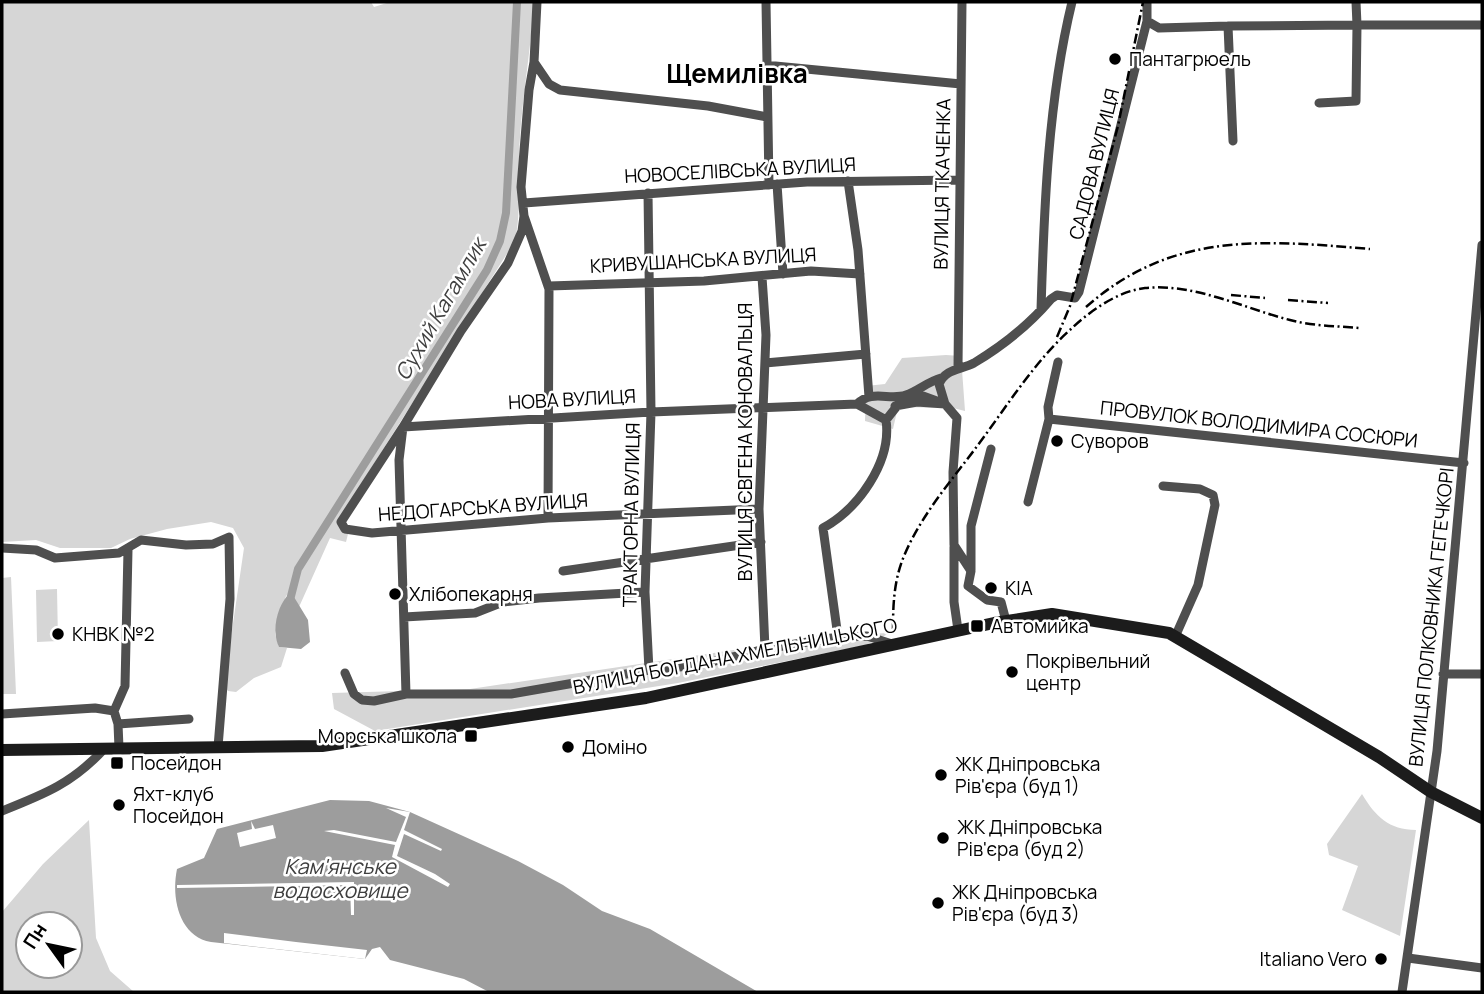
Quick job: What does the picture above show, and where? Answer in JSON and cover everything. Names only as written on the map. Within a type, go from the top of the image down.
[{"type":"main road","name":"ВУЛИЦЯ БОГДАНА ХМЕЛЬНИЦЬКОГО","points":[[2,750],[322,746],[646,698],[893,644],[1052,614],[1175,637],[1379,757],[1431,792],[1482,818]]},
{"type":"street","points":[[406,694],[399,460],[403,427],[461,331],[508,264],[522,231],[522,161],[534,62],[537,2]]},
{"type":"street","points":[[766,2],[767,117],[783,274]]},
{"type":"street","name":"ВУЛИЦЯ ТКАЧЕНКА","points":[[958,367],[962,2]]},
{"type":"street","points":[[1041,310],[1047,190],[1058,74],[1072,2]]},
{"type":"street","name":"САДОВА ВУЛИЦЯ","points":[[1079,292],[1147,21],[1147,2]]},
{"type":"street","points":[[1319,103],[1356,101],[1356,2]]},
{"type":"street","points":[[1147,21],[1159,28],[1482,25]]},
{"type":"street","points":[[1228,26],[1233,141]]},
{"type":"street","points":[[534,62],[549,84],[560,90],[708,106],[767,117]]},
{"type":"street","points":[[765,65],[961,84]]},
{"type":"street","name":"НОВОСЕЛІВСЬКА ВУЛИЦЯ","points":[[524,203],[648,192],[848,181],[959,180]]},
{"type":"street","points":[[848,181],[860,274],[869,397]]},
{"type":"street","name":"ТРАКТОРНА ВУЛИЦЯ","points":[[648,192],[651,412],[645,592],[649,670]]},
{"type":"street","points":[[524,216],[549,286],[548,518]]},
{"type":"street","name":"ВУЛИЦЯ ПОЛКОВНИКА ГЕГЕЧКОРІ","points":[[1402,992],[1431,792],[1480,323],[1482,245]]},
{"type":"street","name":"КРИВУШАНСЬКА ВУЛИЦЯ","points":[[549,286],[762,277],[836,271],[860,274]]},
{"type":"street","name":"ВУЛИЦЯ ЄВГЕНА КОНОВАЛЬЦЯ","points":[[762,277],[765,363],[759,509],[765,649]]},
{"type":"street","name":"НОВА ВУЛИЦЯ","points":[[857,404],[886,419],[894,406],[922,384],[941,378],[958,367],[964,368],[994,351],[1057,295],[1074,298],[1079,292]]},
{"type":"street","points":[[765,363],[866,354]]},
{"type":"street","points":[[1028,502],[1049,419],[1048,407],[1058,362]]},
{"type":"street","points":[[941,378],[939,390],[945,404],[957,418],[958,433],[953,472],[954,575],[958,631]]},
{"type":"street","name":"НОВА ВУЛИЦЯ","points":[[403,427],[651,412],[857,404],[869,397],[923,396],[945,404]]},
{"type":"street","points":[[894,406],[917,402],[945,404]]},
{"type":"street","points":[[838,637],[823,528],[856,503],[870,482],[888,432],[886,419]]},
{"type":"street","name":"ПРОВУЛОК ВОЛОДИМИРА СОСЮРИ","points":[[1049,419],[1464,463]]},
{"type":"street","name":"НЕДОГАРСЬКА ВУЛИЦЯ","points":[[403,427],[341,522],[345,529],[356,533],[548,518],[759,509]]},
{"type":"street","points":[[968,586],[971,571],[971,526],[991,449]]},
{"type":"street","points":[[1163,486],[1200,489],[1213,495],[1216,505],[1198,585],[1175,637]]},
{"type":"street","points":[[2,548],[36,550],[55,558],[128,550],[141,540],[186,545],[214,544],[229,537],[230,599],[218,747]]},
{"type":"street","points":[[563,571],[761,542]]},
{"type":"street","points":[[954,545],[971,571]]},
{"type":"street","points":[[119,748],[118,724],[114,711],[125,686],[128,550]]},
{"type":"street","points":[[954,575],[987,600],[1001,601],[1006,621]]},
{"type":"street","points":[[404,617],[475,613],[503,602],[539,598],[645,592]]},
{"type":"street","points":[[345,673],[354,694],[374,701],[406,694],[511,694],[649,670],[699,665],[765,649],[838,637],[867,636],[893,644]]},
{"type":"street","points":[[1443,674],[1482,674]]},
{"type":"street","points":[[2,714],[94,708],[114,711]]},
{"type":"street","points":[[118,724],[189,719]]},
{"type":"street","points":[[2,811],[38,797],[82,773],[105,748]]},
{"type":"street","points":[[1408,958],[1482,968]]},
{"type":"shaded area","points":[[2,2],[371,2],[374,7],[390,2],[534,2],[520,137],[515,241],[337,522],[348,534],[346,542],[330,538],[299,607],[291,592],[286,596],[275,634],[279,647],[287,648],[281,667],[254,678],[236,692],[228,691],[224,685],[244,548],[233,528],[211,522],[167,529],[130,539],[111,548],[60,548],[36,540],[2,542]]},
{"type":"shaded area","points":[[961,356],[965,411],[953,408],[898,407],[893,429],[865,421],[866,386],[885,384],[902,358]]},
{"type":"shaded area","points":[[11,577],[16,694],[2,694],[2,578]]},
{"type":"shaded area","points":[[57,589],[58,641],[37,642],[36,590]]},
{"type":"shaded area","points":[[890,633],[866,645],[678,683],[375,731],[334,709],[332,693],[470,689],[835,635]]},
{"type":"shaded area","points":[[1362,794],[1372,809],[1390,824],[1416,830],[1400,936],[1342,910],[1358,866],[1329,855],[1327,844]]},
{"type":"shaded area","points":[[89,820],[96,938],[110,971],[134,992],[2,992],[2,912],[43,864]]},
{"type":"water","points":[[291,592],[308,620],[310,642],[301,649],[279,647],[277,641],[279,610]]},
{"type":"water","name":"Кам'янське водосховище","points":[[330,800],[369,801],[410,812],[518,861],[563,885],[602,911],[650,929],[758,992],[489,992],[464,979],[390,960],[380,947],[372,949],[365,959],[211,942],[191,932],[177,903],[177,869],[204,858],[217,829]]},
{"type":"pier","points":[[386,808],[410,812],[404,830],[442,849],[441,851],[404,834],[397,856],[435,874],[450,884],[448,887],[392,857],[395,845],[324,831],[334,830],[396,842],[406,817]]},
{"type":"pier","points":[[251,821],[255,829],[273,825],[276,838],[240,847],[237,833],[252,829]]},
{"type":"pier","points":[[354,882],[354,915],[351,915],[350,885],[177,888],[177,885]]},
{"type":"pier","points":[[224,933],[367,950],[365,959],[224,943]]},
{"type":"waterway","name":"Сухий Кагамлик","points":[[290,600],[298,569],[487,270],[500,241],[506,213],[517,2]]},
{"type":"railway","points":[[1057,337],[1070,306],[1118,126],[1143,2]]},
{"type":"railway","points":[[1086,307],[1119,282],[1152,265],[1185,253],[1256,243],[1370,249]]},
{"type":"railway","points":[[893,629],[898,574],[911,541],[928,512],[1033,369],[1058,342],[1096,309],[1125,293],[1163,287],[1200,293],[1298,322],[1359,328]]},
{"type":"railway","points":[[1231,295],[1265,298]]},
{"type":"railway","points":[[1288,300],[1328,303]]},
{"type":"place","name":"Пантагрюель","points":[[1115,59]]},
{"type":"place","name":"Суворов","points":[[1057,441]]},
{"type":"place","name":"KIA","points":[[991,588]]},
{"type":"place","name":"Хлібопекарня","points":[[395,594]]},
{"type":"place","name":"Автомийка","points":[[977,626]]},
{"type":"place","name":"КНВК №2","points":[[58,634]]},
{"type":"place","name":"Покрівельний центр","points":[[1012,672]]},
{"type":"place","name":"Морська школа","points":[[471,736]]},
{"type":"place","name":"Доміно","points":[[568,747]]},
{"type":"place","name":"Посейдон","points":[[117,763]]},
{"type":"place","name":"ЖК Дніпровська Рів'єра (буд 1)","points":[[941,775]]},
{"type":"place","name":"Яхт-клуб Посейдон","points":[[119,805]]},
{"type":"place","name":"ЖК Дніпровська Рів'єра (буд 2)","points":[[943,838]]},
{"type":"place","name":"ЖК Дніпровська Рів'єра (буд 3)","points":[[938,903]]},
{"type":"place","name":"Italiano Vero","points":[[1381,959]]},
{"type":"district","name":"Щемилівка","points":[[737,73]]}]
